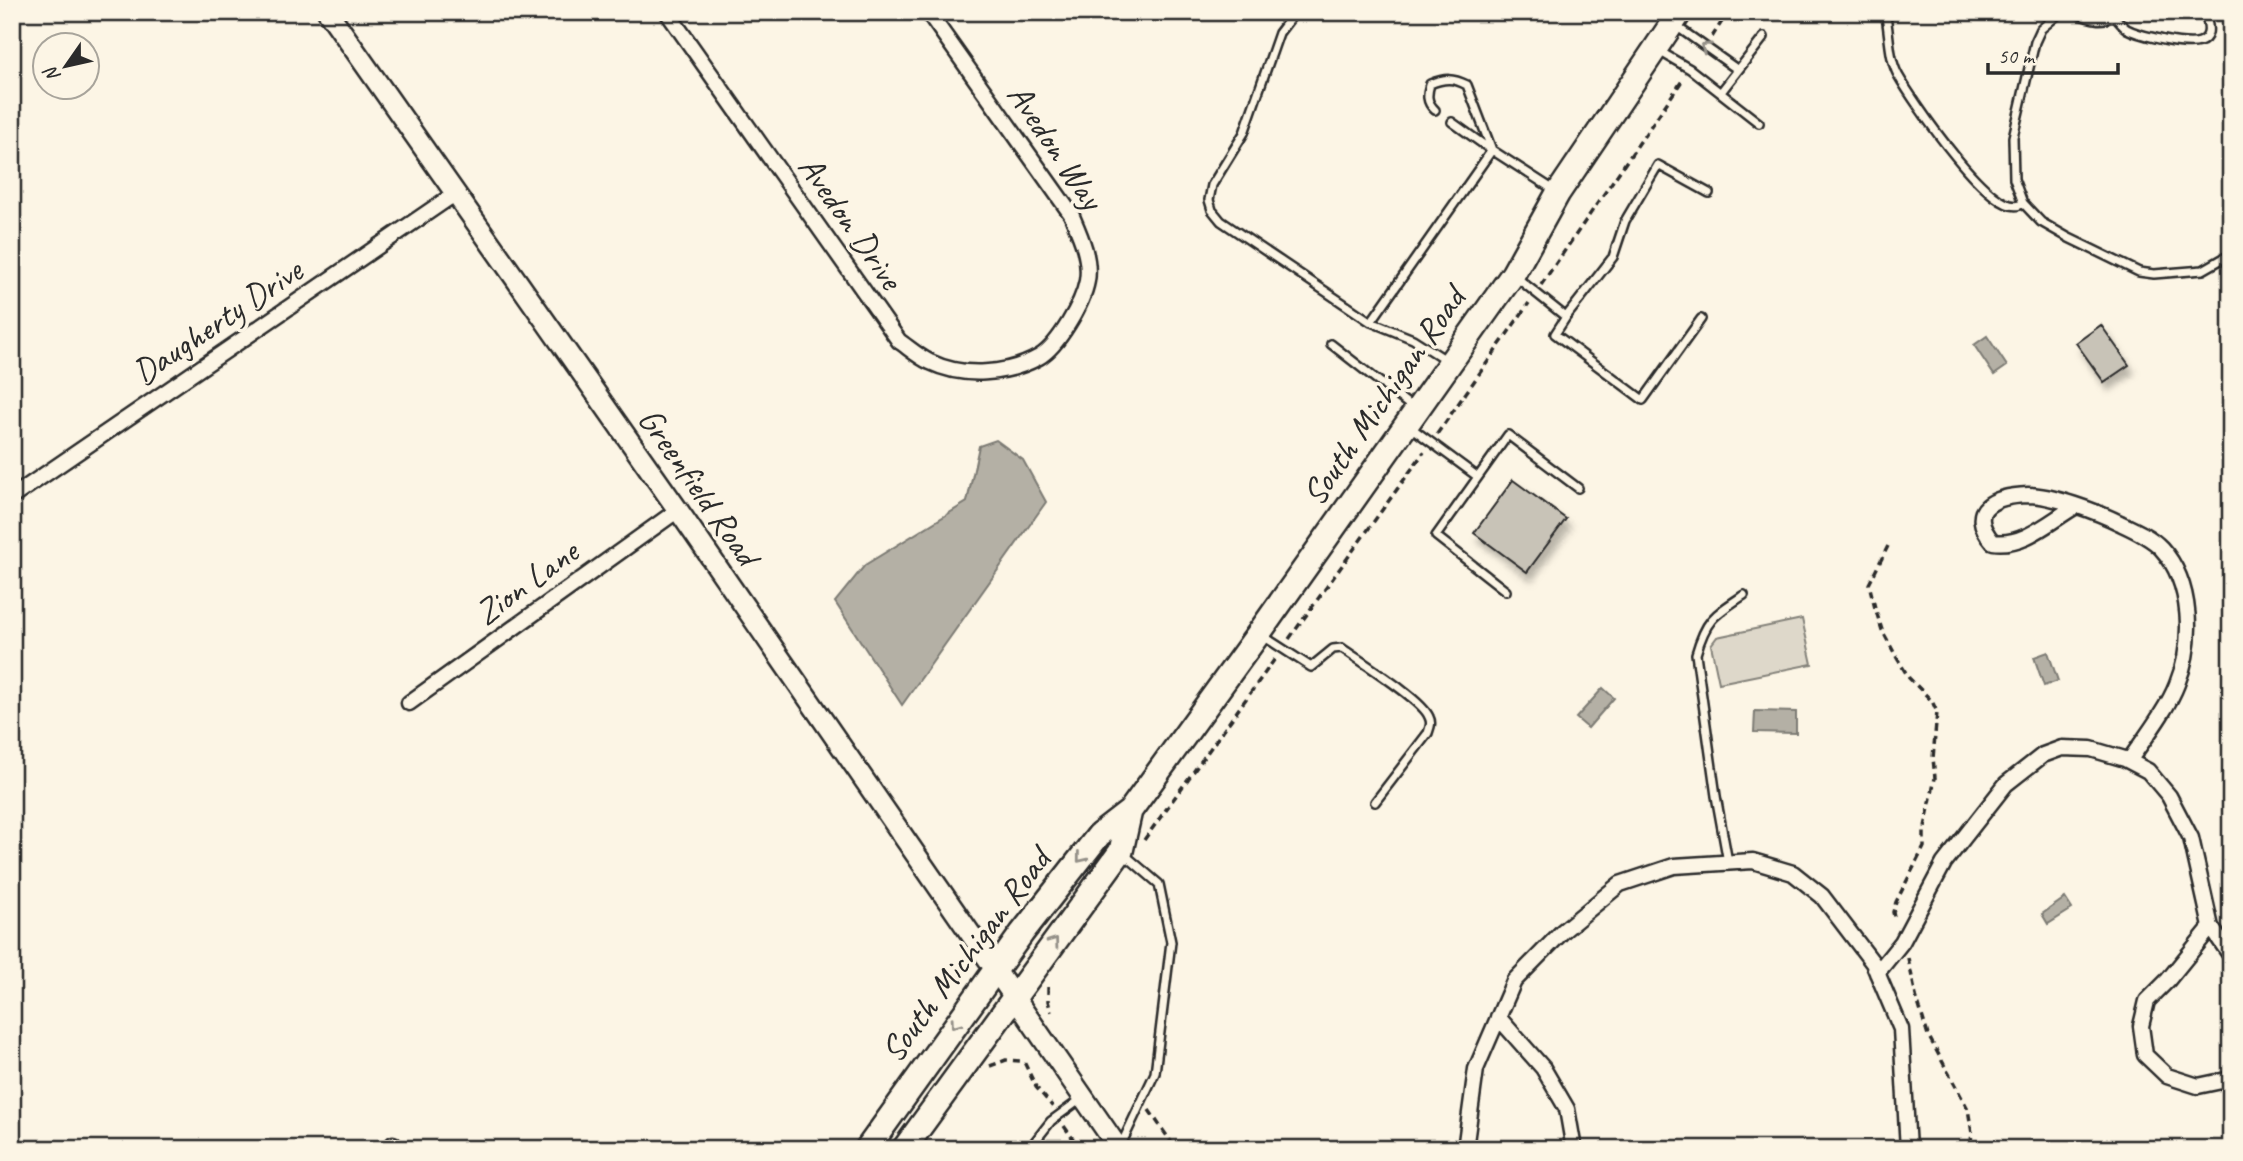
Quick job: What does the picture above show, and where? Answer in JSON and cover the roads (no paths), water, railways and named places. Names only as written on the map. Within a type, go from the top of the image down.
[{"type":"main road","name":"South Michigan Road","points":[[867,1149],[995,969],[1099,835],[1130,811],[1259,633],[1513,274],[1558,193],[1676,18]]},
{"type":"main road","name":"South Michigan Road","points":[[904,1149],[1125,855],[1130,811]]},
{"type":"street","name":"Greenfield Road","points":[[328,12],[678,510],[1119,1149]]},
{"type":"street","name":"Avedon Drive","points":[[667,12],[899,341],[930,362],[964,372],[997,372],[1040,357]]},
{"type":"street","name":"Avedon Way","points":[[928,12],[1071,214],[1084,244],[1087,279],[1081,303],[1065,329],[1040,357]]},
{"type":"street","name":"Daugherty Drive","points":[[12,498],[456,193]]},
{"type":"street","points":[[2076,506],[2020,540],[2005,544],[1993,542],[1983,531],[1980,522],[1983,511],[1992,502],[2006,496],[2032,495],[2076,506],[2130,528],[2159,546],[2178,573],[2188,617],[2185,659],[2177,686],[2129,761]]},
{"type":"street","name":"Zion Lane","points":[[409,703],[678,510]]},
{"type":"street","points":[[1877,973],[1902,942],[1944,863],[2006,784],[2043,755],[2062,748],[2091,749],[2129,761],[2148,771],[2169,796],[2191,838],[2211,927],[2231,956]]},
{"type":"street","points":[[1467,1149],[1476,1069],[1498,1017],[1514,981],[1563,931],[1620,884],[1674,866],[1753,861],[1793,873],[1822,896],[1873,963],[1901,1029],[1908,1149]]},
{"type":"street","points":[[2211,927],[2168,980],[2147,1001],[2141,1026],[2146,1055],[2167,1076],[2198,1086],[2231,1079]]},
{"type":"street","points":[[1498,1017],[1543,1068],[1567,1109],[1574,1149]]},
{"type":"lane","points":[[1295,12],[1279,33],[1244,133],[1212,185],[1209,200],[1212,210],[1221,220],[1371,322],[1413,339],[1450,362]]},
{"type":"lane","points":[[1885,12],[1891,54],[1898,74],[1921,108],[1970,175],[1995,199],[2011,207],[2018,207],[2023,203]]},
{"type":"lane","points":[[2060,12],[2041,29],[2035,42],[2012,137],[2014,179],[2023,203],[2041,222],[2139,272],[2154,274],[2203,270],[2231,254]]},
{"type":"lane","points":[[2074,12],[2089,19],[2104,20],[2118,15],[2125,28],[2186,44],[2197,44],[2205,40],[2208,24],[2204,12]]},
{"type":"lane","points":[[1676,18],[1705,47],[1738,70]]},
{"type":"lane","points":[[1721,92],[1763,37]]},
{"type":"lane","points":[[1656,48],[1690,69],[1759,123]]},
{"type":"lane","points":[[1435,110],[1430,106],[1427,94],[1430,84],[1454,78],[1467,85],[1492,150]]},
{"type":"lane","points":[[1452,122],[1558,193]]},
{"type":"lane","points":[[1371,322],[1492,150]]},
{"type":"lane","points":[[1701,319],[1643,400],[1555,334],[1613,257],[1625,221],[1658,165],[1709,194]]},
{"type":"lane","points":[[1513,274],[1566,317]]},
{"type":"lane","points":[[1331,344],[1411,417],[1431,442],[1478,477]]},
{"type":"lane","points":[[1506,590],[1436,536],[1508,435],[1578,488]]},
{"type":"lane","points":[[1728,862],[1696,654],[1702,631],[1714,614],[1744,595]]},
{"type":"lane","points":[[1259,633],[1311,667],[1333,649],[1342,648],[1418,703],[1429,714],[1431,724],[1428,733],[1375,802]]},
{"type":"lane","points":[[1119,1149],[1155,1073],[1171,942],[1158,884],[1125,855]]},
{"type":"lane","points":[[1028,1149],[1051,1121],[1083,1098]]}]
